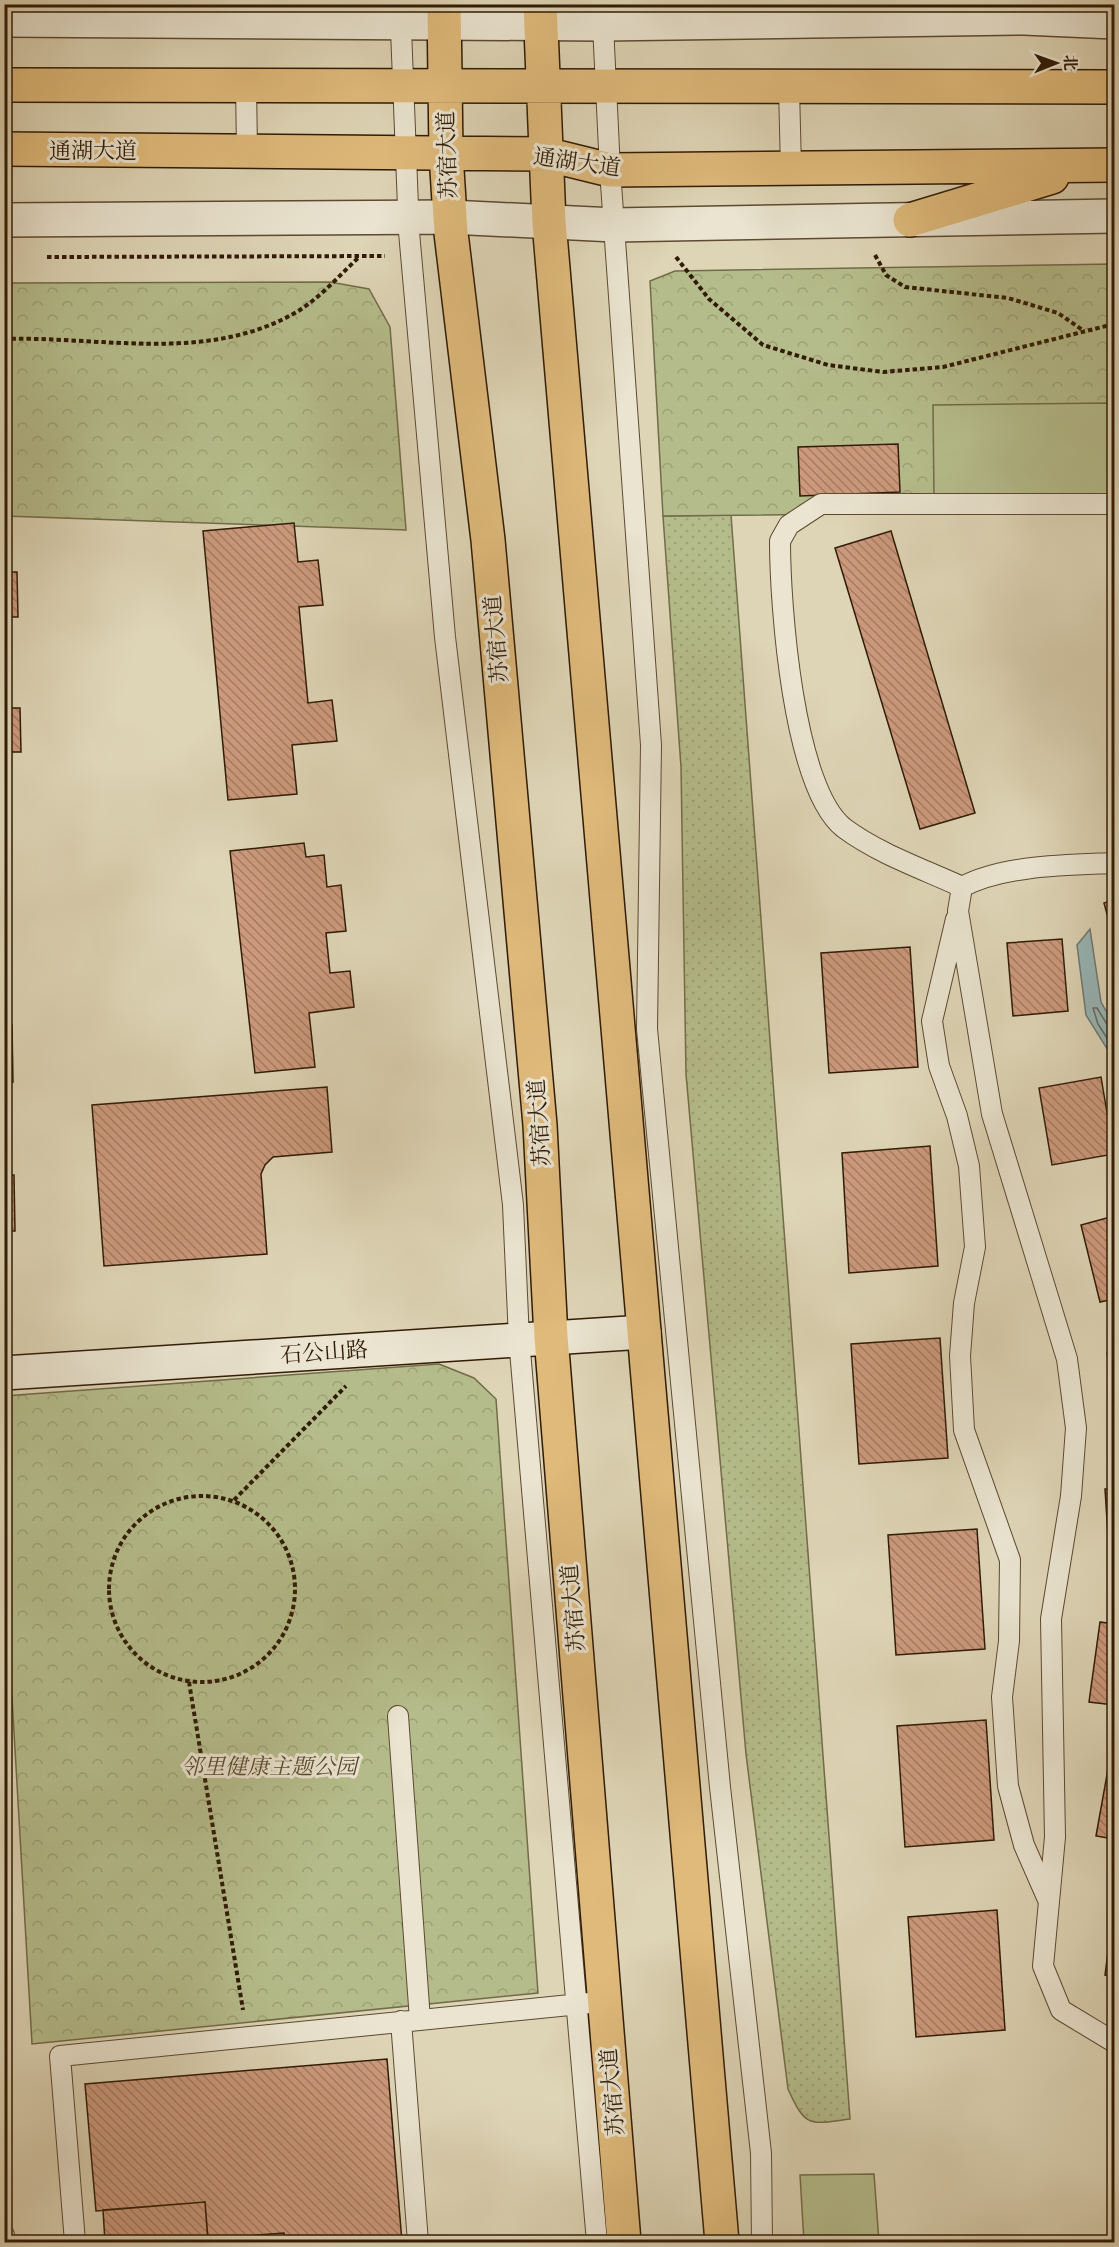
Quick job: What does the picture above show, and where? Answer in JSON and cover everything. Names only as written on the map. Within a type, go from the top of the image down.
[{"type":"main road","name":"苏宿大道","points":[[444,14],[446,153],[450,217],[488,540],[540,1125],[591,2002],[624,2242]]},
{"type":"main road","points":[[540,14],[549,222],[722,2242]]},
{"type":"main road","points":[[4,85],[543,88],[1114,87]]},
{"type":"main road","name":"通湖大道","points":[[4,149],[545,154],[610,170],[1101,165]]},
{"type":"main road","points":[[910,220],[1101,165]]},
{"type":"street","points":[[4,20],[400,14],[602,14],[1024,18],[1114,22]]},
{"type":"street","points":[[4,220],[450,217],[614,225],[1114,216]]},
{"type":"street","name":"石公山路","points":[[4,1373],[644,1332]]},
{"type":"lane","points":[[400,14],[408,217],[445,637],[513,1205],[519,1339],[591,2002],[597,2242]]},
{"type":"lane","points":[[602,14],[610,170],[651,746],[647,1029],[720,1787],[761,2153],[762,2242]]},
{"type":"lane","points":[[246,86],[247,151]]},
{"type":"lane","points":[[789,88],[790,169]]},
{"type":"lane","points":[[962,887],[894,857],[843,827],[817,789],[805,755],[788,656],[780,541],[789,525],[821,504],[1114,504]]},
{"type":"lane","points":[[962,887],[981,877],[1061,866],[1114,863]]},
{"type":"lane","points":[[962,887],[932,1021],[939,1066],[957,1116],[969,1166],[975,1247],[964,1303],[960,1356],[964,1430],[1010,1560],[1009,1641],[1002,1696],[1008,1786],[1024,1845],[1049,1903]]},
{"type":"lane","points":[[958,911],[992,1114],[1066,1359],[1076,1428],[1071,1496],[1051,1620],[1055,1837],[1043,1966],[1061,2010],[1114,2042]]},
{"type":"lane","points":[[398,1716],[418,2242]]},
{"type":"lane","points":[[75,2242],[60,2056],[591,2002]]},
{"type":"lane","points":[[4,2235],[5,2242]]},
{"type":"path","points":[[872,247],[885,275],[897,284],[1008,298],[1058,313],[1084,331]]},
{"type":"path","points":[[672,248],[678,262],[710,299],[763,345],[828,365],[883,372],[943,367],[1114,324]]},
{"type":"path","points":[[4,339],[203,343],[237,336],[294,314],[325,290],[358,258]]},
{"type":"path","points":[[234,1500],[382,1348]]},
{"type":"path","points":[[202,1494],[234,1500],[262,1516],[283,1541],[294,1569],[295,1599],[287,1628],[271,1653],[247,1671],[219,1682],[189,1682],[161,1674],[136,1657],[118,1632],[109,1604],[109,1571],[121,1541],[142,1516],[170,1500],[202,1494]]},
{"type":"path","points":[[189,1682],[248,2037]]},
{"type":"green space","points":[[1114,264],[1114,511],[663,516],[650,281],[675,271]]},
{"type":"green space","points":[[330,282],[369,289],[390,327],[406,530],[5,516],[5,283]]},
{"type":"green space","points":[[1114,403],[1114,495],[934,497],[933,405]]},
{"type":"green space","points":[[731,515],[850,2119],[826,2122],[811,2121],[805,2117],[788,2089],[746,1754],[686,1074],[681,767],[663,516]]},
{"type":"green space","name":"邻里健康主题公园","points":[[439,1364],[474,1378],[496,1399],[538,1993],[32,2044],[5,1576],[4,1396]]},
{"type":"green space","points":[[874,2174],[879,2242],[804,2242],[800,2175]]},
{"type":"water","points":[[1090,929],[1101,1002],[1114,1025],[1114,1065],[1111,1055],[1086,1015],[1077,945]]},
{"type":"building","points":[[898,444],[900,492],[800,496],[798,447]]},
{"type":"building","points":[[294,523],[298,562],[318,560],[323,605],[299,607],[308,703],[332,700],[337,741],[292,745],[297,794],[228,800],[203,531]]},
{"type":"building","points":[[891,531],[975,813],[920,829],[835,548]]},
{"type":"building","points":[[4,572],[17,572],[18,617],[4,617]]},
{"type":"building","points":[[4,708],[20,708],[21,752],[4,752]]},
{"type":"building","points":[[304,843],[306,857],[324,855],[327,887],[341,885],[346,931],[326,933],[330,973],[350,971],[354,1007],[309,1013],[315,1067],[255,1073],[230,851]]},
{"type":"building","points":[[4,893],[6,990],[4,990]]},
{"type":"building","points":[[1114,900],[1114,940],[1104,903]]},
{"type":"building","points":[[1062,939],[1068,1011],[1013,1016],[1007,943]]},
{"type":"building","points":[[910,947],[918,1067],[829,1073],[821,953]]},
{"type":"building","points":[[4,1025],[12,1025],[13,1082],[4,1083]]},
{"type":"building","points":[[1101,1077],[1114,1154],[1052,1165],[1039,1088]]},
{"type":"building","points":[[327,1087],[332,1152],[273,1157],[265,1165],[261,1174],[267,1254],[104,1266],[92,1105]]},
{"type":"building","points":[[930,1146],[938,1266],[849,1273],[842,1153]]},
{"type":"building","points":[[4,1175],[14,1175],[15,1231],[4,1231]]},
{"type":"building","points":[[1114,1216],[1114,1299],[1100,1302],[1081,1225]]},
{"type":"building","points":[[940,1338],[948,1458],[859,1464],[851,1344]]},
{"type":"building","points":[[1114,1351],[1114,1392],[1107,1353]]},
{"type":"building","points":[[1105,1489],[1114,1489],[1114,1567],[1110,1568]]},
{"type":"building","points":[[977,1529],[985,1649],[896,1655],[888,1535]]},
{"type":"building","points":[[1100,1622],[1114,1624],[1114,1705],[1089,1702]]},
{"type":"building","points":[[986,1720],[994,1840],[905,1847],[897,1726]]},
{"type":"building","points":[[1110,1758],[1114,1759],[1114,1839],[1096,1836]]},
{"type":"building","points":[[1114,1904],[1114,1976],[1105,1975]]},
{"type":"building","points":[[997,1910],[1005,2030],[916,2037],[908,1917]]},
{"type":"building","points":[[387,2059],[402,2242],[285,2242],[284,2233],[208,2239],[205,2202],[96,2211],[85,2084]]},
{"type":"building","points":[[205,2202],[208,2242],[105,2242],[103,2210]]}]
